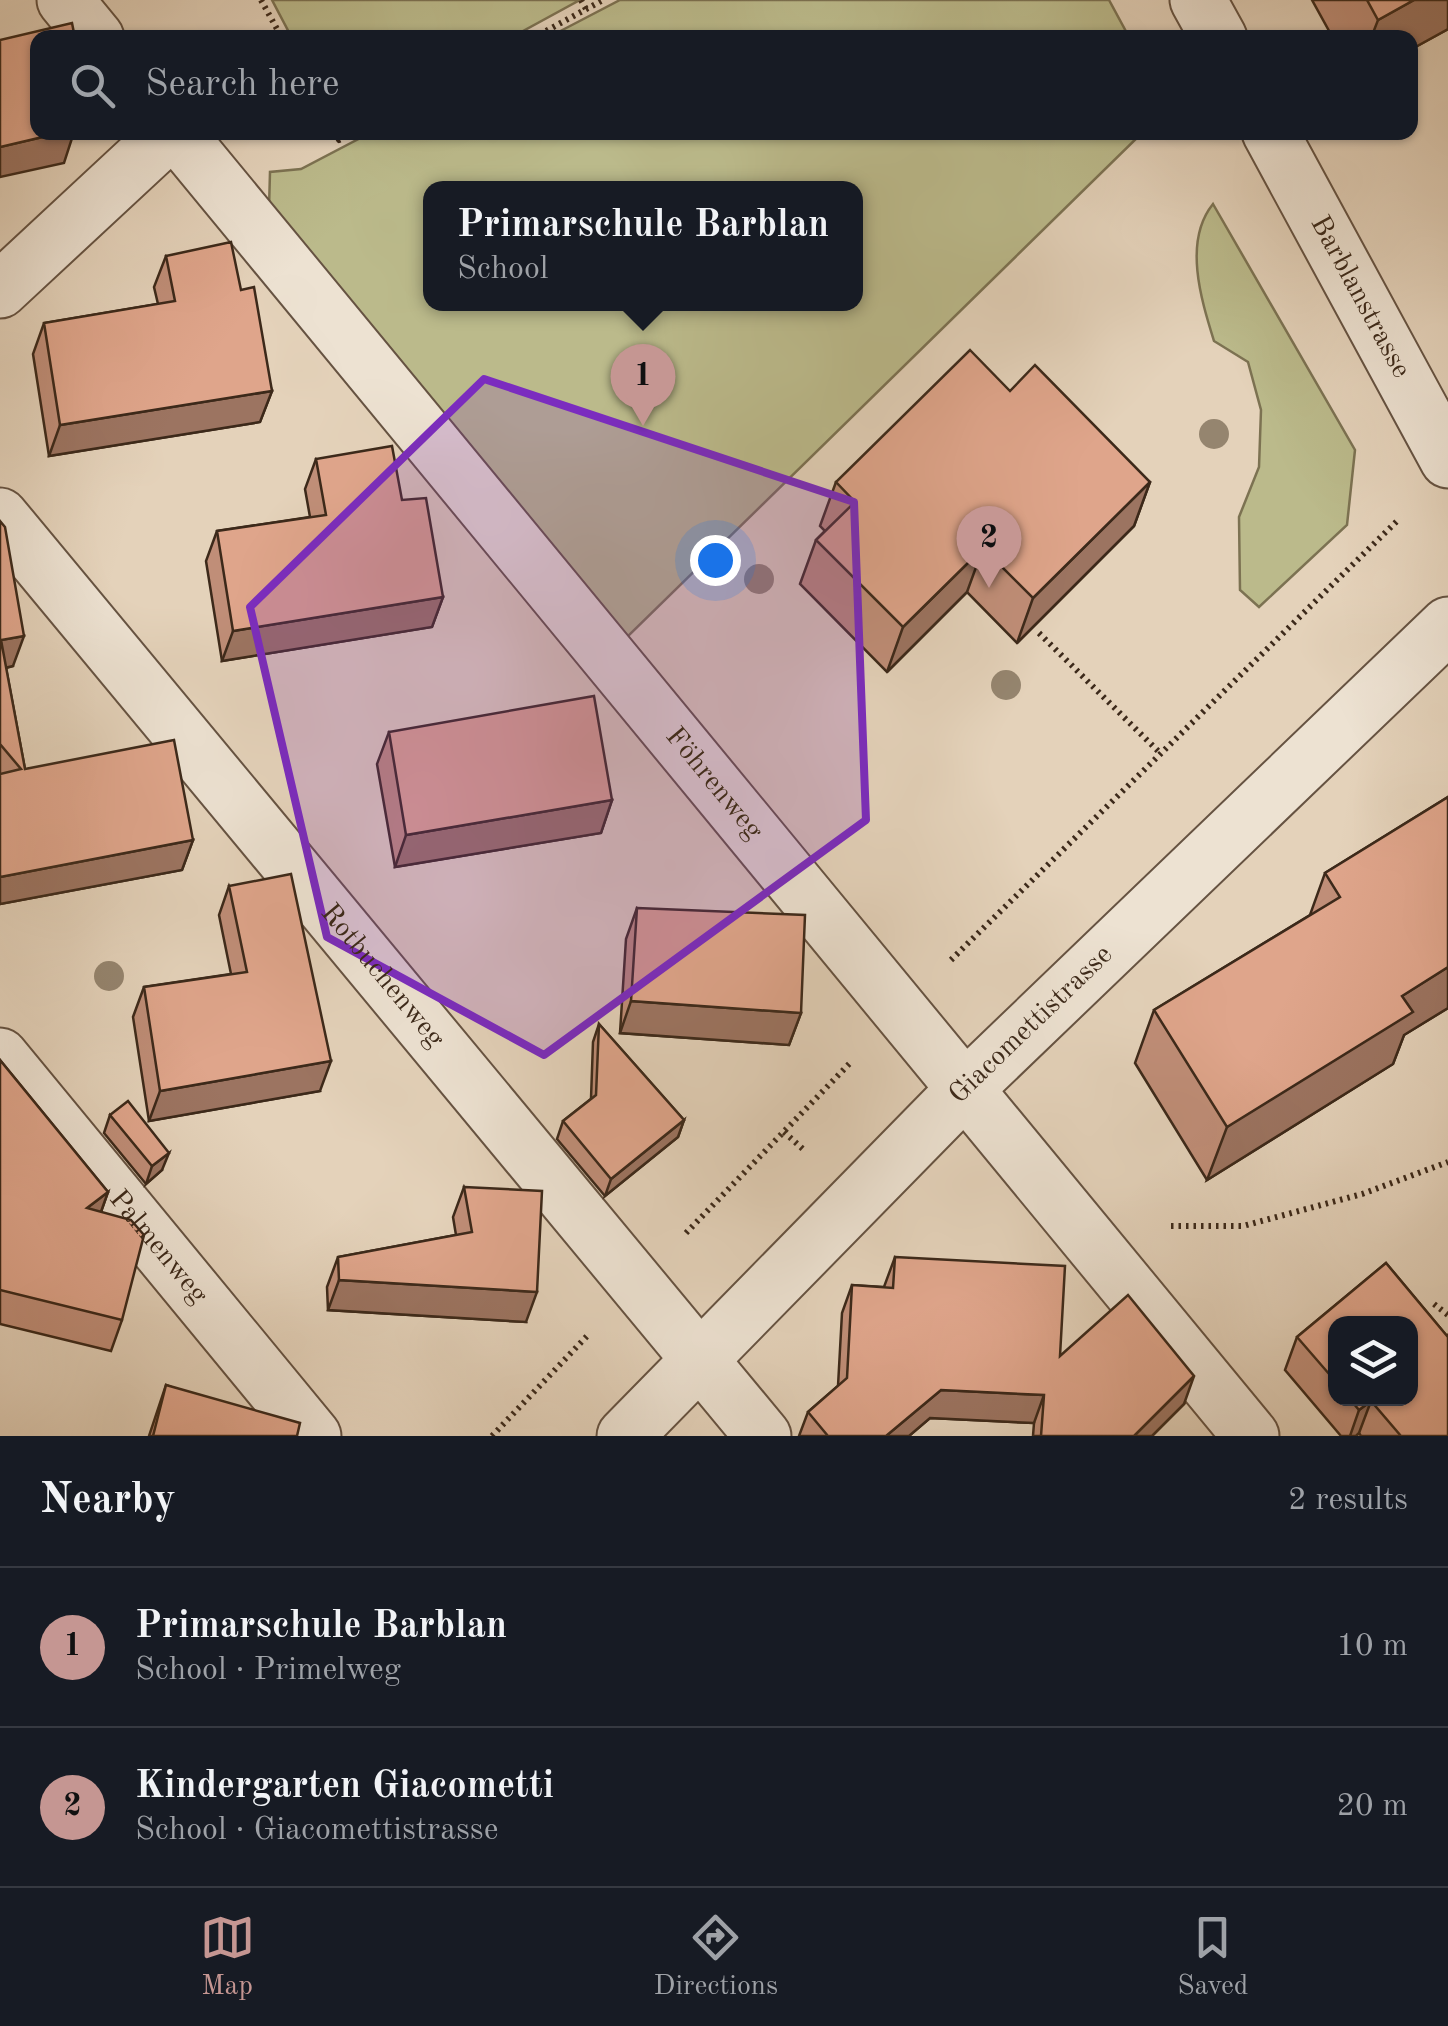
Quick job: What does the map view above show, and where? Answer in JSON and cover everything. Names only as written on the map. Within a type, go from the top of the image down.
[{"type":"street","points":[[65,0],[89,30]]},
{"type":"street","points":[[1198,0],[1214,30]]},
{"type":"street","points":[[0,290],[164,140]]},
{"type":"street","name":"Föhrenweg","points":[[180,140],[1251,1436]]},
{"type":"street","name":"Barblanstrasse","points":[[1274,140],[1448,460]]},
{"type":"street","name":"Rotbuchenweg","points":[[0,516],[762,1436]]},
{"type":"street","name":"Giacomettistrasse","points":[[625,1436],[698,1357],[966,1088],[1448,625]]},
{"type":"street","name":"Palmenweg","points":[[0,1056],[314,1436]]},
{"type":"path","points":[[261,0],[278,30]]},
{"type":"path","points":[[581,0],[586,9]]},
{"type":"path","points":[[548,30],[603,0]]},
{"type":"path","points":[[1039,633],[1161,754]]},
{"type":"path","points":[[784,1132],[808,1154]]},
{"type":"path","points":[[1080,1227],[1243,1226],[1362,1194],[1448,1162]]},
{"type":"path","points":[[1434,1304],[1448,1315]]},
{"type":"highlighted area","points":[[484,379],[854,502],[866,820],[544,1055],[327,937],[250,607]]},
{"type":"shaded area","points":[[272,0],[580,0],[525,30],[288,30]]},
{"type":"shaded area","points":[[620,0],[1109,0],[1125,30],[562,30]]},
{"type":"shaded area","points":[[357,140],[1135,140],[620,644],[269,209],[270,172],[301,169]]},
{"type":"shaded area","points":[[1213,204],[1355,450],[1347,525],[1259,607],[1240,590],[1239,517],[1259,467],[1261,410],[1248,362],[1214,341],[1204,307],[1197,253],[1204,219]]},
{"type":"building","points":[[1367,0],[1414,0],[1378,20]]},
{"type":"building","points":[[72,23],[73,30],[42,30]]},
{"type":"building","points":[[30,33],[30,140],[0,147],[0,40]]},
{"type":"building","points":[[231,242],[241,290],[254,287],[272,391],[60,425],[44,323],[175,301],[166,256]]},
{"type":"building","points":[[970,350],[1010,391],[1035,365],[1150,482],[1033,598],[983,548],[903,627],[816,540],[855,502],[836,482]]},
{"type":"building","points":[[392,446],[402,500],[426,498],[443,597],[233,631],[217,531],[326,515],[316,459]]},
{"type":"building","points":[[0,521],[5,527],[24,636],[1,640],[25,769],[174,740],[193,840],[0,877],[0,774],[21,769],[0,744]]},
{"type":"building","points":[[594,696],[612,800],[406,835],[389,732]]},
{"type":"building","points":[[1448,797],[1448,967],[1402,996],[1413,1012],[1227,1127],[1154,1010],[1340,897],[1325,873]]},
{"type":"building","points":[[291,874],[331,1061],[160,1091],[144,987],[247,972],[229,886]]},
{"type":"building","points":[[637,908],[805,915],[801,1013],[631,1001]]},
{"type":"building","points":[[599,1024],[684,1120],[611,1179],[563,1121],[596,1095]]},
{"type":"building","points":[[0,1060],[108,1192],[87,1208],[131,1220],[144,1235],[122,1320],[0,1290]]},
{"type":"building","points":[[128,1101],[169,1153],[152,1166],[110,1115]]},
{"type":"building","points":[[464,1187],[542,1191],[537,1292],[339,1280],[338,1257],[472,1232]]},
{"type":"building","points":[[895,1257],[1065,1266],[1060,1356],[1128,1295],[1194,1376],[1134,1436],[1041,1436],[1044,1395],[941,1390],[886,1436],[828,1436],[808,1412],[847,1378],[852,1285],[893,1288]]},
{"type":"building","points":[[1386,1263],[1448,1335],[1448,1436],[1401,1436],[1375,1406],[1418,1406],[1418,1316],[1328,1316],[1328,1373],[1297,1337]]},
{"type":"building","points":[[166,1385],[300,1423],[297,1436],[153,1436]]},
{"type":"place","name":"Primarschule Barblan","points":[[643,426]]},
{"type":"place","name":"Kindergarten Giacometti","points":[[989,588]]}]
